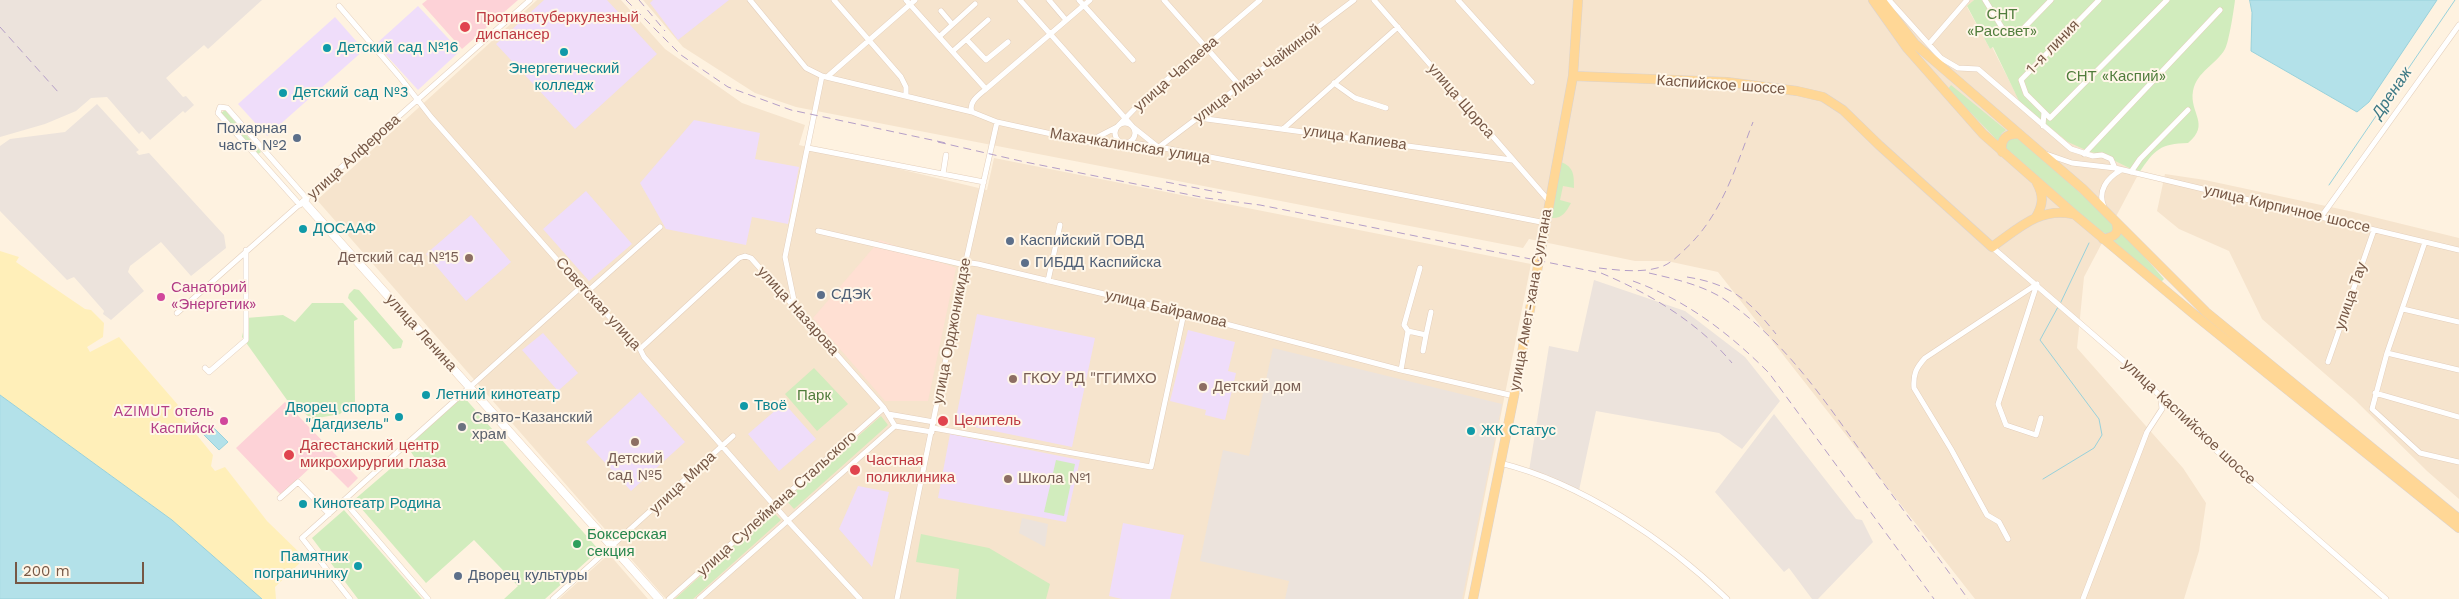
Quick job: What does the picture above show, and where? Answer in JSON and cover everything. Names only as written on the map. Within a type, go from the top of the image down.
[{"type":"main road","name":"улица Амет-хана Султана","points":[[1473,599],[1514,396],[1573,76],[1578,0]]},
{"type":"main road","points":[[1873,0],[1907,48],[1983,134],[2002,152],[2103,239],[2459,528]]},
{"type":"main road","points":[[1881,0],[1916,44],[2083,189],[2206,312],[2459,519]]},
{"type":"main road","name":"Каспийское шоссе","points":[[1573,76],[1727,82],[1797,91],[1823,97],[1844,110],[1879,145],[1992,247]]},
{"type":"main road","points":[[2002,152],[2001,145],[2004,138],[2008,135],[2018,134]]},
{"type":"main road","points":[[2036,180],[2042,191],[2042,199],[2036,217]]},
{"type":"main road","points":[[1992,247],[2036,217],[2051,212],[2074,214]]},
{"type":"main road","points":[[2103,239],[2111,238],[2116,234],[2118,229],[2116,222]]},
{"type":"street","name":"улица Алферова","points":[[177,313],[530,0]]},
{"type":"street","name":"Махачкалинская улица","points":[[750,0],[806,68],[824,77],[972,112],[997,122],[1088,142],[1125,142],[1158,147],[1546,223]]},
{"type":"street","points":[[834,0],[904,81],[906,96]]},
{"type":"street","points":[[906,0],[913,2],[986,89]]},
{"type":"street","points":[[1020,0],[1133,127],[1133,138],[1125,142],[1117,138],[1115,132],[1118,126],[1125,123],[1133,127],[1158,147]]},
{"type":"street","points":[[1049,0],[1066,20]]},
{"type":"street","points":[[1079,0],[1133,60]]},
{"type":"street","points":[[972,112],[970,107],[972,102],[1090,0]]},
{"type":"street","name":"улица Чапаева","points":[[1088,142],[1118,126],[1260,0]]},
{"type":"street","name":"улица Лизы Чайкиной","points":[[1158,147],[1241,87],[1354,0]]},
{"type":"street","name":"улица Щорса","points":[[1374,0],[1512,160],[1549,200]]},
{"type":"street","points":[[1458,0],[1532,82]]},
{"type":"street","points":[[1889,0],[1929,44],[1953,66],[1978,69],[2070,149],[2084,154],[2102,155],[2111,160],[2118,169],[2106,182],[2102,190],[2101,200],[2106,212]]},
{"type":"street","points":[[1929,44],[1968,0]]},
{"type":"street","points":[[1985,0],[2006,34],[2017,35],[2051,0]]},
{"type":"street","name":"1-я линия","points":[[2099,0],[2021,80],[2026,94],[2050,118],[2167,0]]},
{"type":"street","points":[[1167,1],[1205,48],[1241,87]]},
{"type":"street","points":[[795,306],[785,257],[824,77],[913,2]]},
{"type":"street","points":[[940,36],[975,4]]},
{"type":"street","name":"Советская улица","points":[[339,6],[417,100],[581,287],[588,292],[640,349],[644,357],[787,520],[860,599]]},
{"type":"street","points":[[2084,154],[2220,10]]},
{"type":"street","points":[[941,11],[952,24]]},
{"type":"street","points":[[953,51],[988,20]]},
{"type":"street","points":[[2321,217],[2459,25]]},
{"type":"street","points":[[1283,129],[1398,27]]},
{"type":"street","points":[[967,40],[986,60],[1008,42]]},
{"type":"street","points":[[1334,83],[1355,98],[1386,108]]},
{"type":"street","name":"улица Ленина","points":[[304,202],[227,108],[220,108],[218,113],[304,202],[659,599]]},
{"type":"street","points":[[2131,172],[2140,159],[2188,110]]},
{"type":"street","points":[[2043,126],[2044,112]]},
{"type":"street","name":"улица Капиева","points":[[1199,118],[1512,160]]},
{"type":"street","name":"улица Орджоникидзе","points":[[897,599],[965,265],[997,122]]},
{"type":"street","points":[[808,148],[984,182]]},
{"type":"street","name":"улица Кирпичное шоссе","points":[[2037,150],[2072,164],[2118,169],[2459,250]]},
{"type":"street","points":[[943,174],[946,155]]},
{"type":"street","points":[[1048,281],[1060,225]]},
{"type":"street","points":[[588,292],[660,227]]},
{"type":"street","name":"улица Тау","points":[[2328,362],[2374,230]]},
{"type":"street","name":"улица Байрамова","points":[[818,231],[965,265],[970,262],[1184,312],[1401,370],[1514,396]]},
{"type":"street","points":[[2425,242],[2375,392],[2372,409],[2420,453],[2459,462]]},
{"type":"street","name":"улица Каспийское шоссе","points":[[1992,247],[2141,376],[2209,444],[2386,599]]},
{"type":"street","points":[[205,368],[209,372],[246,340],[246,250]]},
{"type":"street","name":"улица Назарова","points":[[640,349],[739,258],[745,256],[751,258],[795,306],[884,408],[895,426]]},
{"type":"street","points":[[1420,268],[1404,325],[1408,331],[1426,335]]},
{"type":"street","points":[[2037,284],[1998,404],[2006,425],[2036,436],[2041,418]]},
{"type":"street","points":[[2008,539],[1999,522],[1987,515],[1951,449],[1914,388],[1913,378],[1916,368],[1925,358],[2037,284]]},
{"type":"street","points":[[350,599],[302,538],[468,386],[581,287]]},
{"type":"street","points":[[2403,309],[2459,322]]},
{"type":"street","points":[[888,414],[933,427],[1151,467],[1184,312]]},
{"type":"street","points":[[1422,351],[1431,312]]},
{"type":"street","points":[[1401,370],[1408,331]]},
{"type":"street","points":[[2388,353],[2459,370]]},
{"type":"street","points":[[2375,392],[2459,417]]},
{"type":"street","points":[[2083,599],[2147,432],[2162,409],[2161,398]]},
{"type":"street","name":"улица Сулеймана Стальского","points":[[669,599],[884,408]]},
{"type":"street","points":[[895,426],[933,427]]},
{"type":"street","name":"улица Сулеймана Стальского","points":[[699,599],[895,426]]},
{"type":"street","name":"улица Мира","points":[[553,599],[734,436]]},
{"type":"street","points":[[702,453],[708,458]]},
{"type":"street","points":[[1500,463],[1527,470],[1580,494],[1622,518],[1687,563],[1727,599]]},
{"type":"street","points":[[280,498],[298,482],[329,514]]},
{"type":"street","points":[[344,501],[428,599]]},
{"type":"shaded area","points":[[0,0],[262,0],[208,49],[204,45],[166,78],[183,97],[186,96],[194,105],[185,113],[183,111],[150,140],[142,131],[139,134],[107,97],[91,98],[76,111],[45,124],[0,137]]},
{"type":"shaded area","name":"Противотуберкулезный диспансер","points":[[427,0],[518,0],[462,49],[422,4]]},
{"type":"shaded area","points":[[537,0],[621,0],[665,49],[742,103],[805,125],[799,145],[987,190],[994,158],[1531,264],[1464,599],[666,599],[317,200]]},
{"type":"shaded area","points":[[544,0],[607,0],[657,54],[575,129],[496,44]]},
{"type":"shaded area","points":[[643,0],[1974,0],[1967,7],[1990,49],[1992,47],[2015,92],[2101,154],[2139,173],[2084,277],[2077,348],[2183,468],[2206,503],[2199,551],[2184,599],[1975,599],[1718,272],[1667,261],[1635,261],[1529,239],[1523,248],[796,107],[755,93],[683,47]]},
{"type":"shaded area","points":[[653,0],[729,0],[678,40],[650,3]]},
{"type":"shaded area","points":[[418,6],[460,51],[418,90],[376,44]]},
{"type":"shaded area","points":[[335,17],[364,50],[267,136],[238,104]]},
{"type":"shaded area","points":[[97,104],[139,150],[136,152],[139,155],[149,153],[224,235],[226,248],[191,276],[161,242],[130,266],[128,272],[144,291],[111,320],[103,314],[104,311],[74,277],[67,280],[0,211],[0,146],[10,139],[65,132]]},
{"type":"shaded area","points":[[694,120],[760,133],[755,159],[799,167],[788,224],[752,217],[746,245],[666,229],[640,183]]},
{"type":"shaded area","points":[[2165,174],[2205,180],[2349,211],[2459,238],[2459,499],[2427,471],[2355,400],[2262,319],[2229,251],[2179,229],[2157,211]]},
{"type":"shaded area","points":[[586,191],[632,244],[589,281],[543,229]]},
{"type":"shaded area","name":"Детский сад №15","points":[[471,215],[511,262],[466,301],[426,254]]},
{"type":"shaded area","points":[[880,240],[956,268],[928,401],[885,401],[813,318]]},
{"type":"shaded area","points":[[1594,280],[1685,311],[1745,357],[1780,401],[1742,449],[1719,433],[1596,411],[1578,495],[1529,471],[1549,346],[1578,352]]},
{"type":"shaded area","points":[[977,314],[1095,338],[1072,447],[955,423]]},
{"type":"shaded area","name":"Детский дом","points":[[1188,330],[1235,342],[1228,371],[1236,373],[1225,420],[1205,415],[1206,410],[1170,401]]},
{"type":"shaded area","points":[[543,333],[578,373],[558,391],[522,350]]},
{"type":"shaded area","points":[[1273,348],[1502,404],[1462,599],[1285,599],[1289,581],[1200,561],[1223,450],[1249,456]]},
{"type":"shaded area","name":"Детский сад №5","points":[[640,392],[685,442],[631,491],[586,442]]},
{"type":"shaded area","name":"Дагестанский центр микрохирургии глаза","points":[[285,402],[358,478],[348,488],[322,462],[312,466],[281,495],[236,448]]},
{"type":"shaded area","points":[[784,403],[816,439],[779,471],[748,434]]},
{"type":"shaded area","points":[[1774,414],[1856,519],[1862,520],[1873,542],[1818,599],[1812,599],[1789,568],[1784,572],[1715,492]]},
{"type":"shaded area","name":"Школа №1","points":[[950,434],[1080,460],[1066,522],[938,498]]},
{"type":"shaded area","points":[[858,486],[889,492],[872,567],[839,529]]},
{"type":"shaded area","points":[[1022,518],[1048,524],[1045,547],[1019,533]]},
{"type":"shaded area","points":[[1123,523],[1184,535],[1170,599],[1122,599],[1109,596]]},
{"type":"shaded area","points":[[609,554],[648,599],[559,599]]},
{"type":"green space","name":"СНТ «Каспий»","points":[[1974,0],[2235,0],[2227,45],[2217,60],[2198,78],[2195,84],[2193,99],[2199,124],[2195,136],[2188,143],[2159,149],[2149,158],[2139,173],[2101,154],[2090,152],[2068,142],[2020,103],[1993,47],[1990,49],[1967,6]]},
{"type":"green space","points":[[1951,85],[2006,130],[1998,141],[1948,89]]},
{"type":"green space","points":[[225,110],[261,152],[258,154],[221,113]]},
{"type":"green space","points":[[2016,136],[2114,223],[2115,227],[2110,235],[2100,231],[2006,148],[2006,140]]},
{"type":"green space","points":[[1561,162],[1571,169],[1574,188],[1563,186],[1560,200],[1571,203],[1561,216],[1551,218]]},
{"type":"green space","points":[[2122,231],[2164,279],[2161,282],[2113,242]]},
{"type":"green space","points":[[354,289],[359,290],[403,341],[401,348],[393,349],[348,298]]},
{"type":"green space","points":[[312,303],[343,303],[358,319],[354,321],[355,405],[348,406],[340,414],[312,419],[287,400],[242,337],[246,318],[283,315],[295,322]]},
{"type":"green space","name":"Парк","points":[[814,368],[848,404],[817,431],[785,394]]},
{"type":"green space","points":[[463,396],[599,550],[545,599],[504,599],[518,586],[474,540],[426,583],[354,500],[397,463],[403,469],[408,468],[417,461],[407,446]]},
{"type":"green space","points":[[881,416],[888,425],[794,509],[786,500]]},
{"type":"green space","points":[[1056,460],[1075,464],[1064,516],[1044,512]]},
{"type":"green space","points":[[344,510],[422,599],[358,599],[312,538]]},
{"type":"green space","points":[[772,511],[781,520],[693,599],[675,599]]},
{"type":"green space","points":[[921,534],[989,548],[1050,584],[1046,599],[956,599],[959,569],[916,562]]},
{"type":"sand","points":[[0,251],[19,257],[16,262],[85,309],[91,310],[104,323],[103,337],[87,347],[90,352],[119,337],[178,405],[175,408],[213,455],[211,466],[215,471],[225,467],[267,521],[305,558],[275,587],[276,599],[262,599],[172,520],[0,395]]},
{"type":"water","points":[[2250,0],[2437,0],[2369,102],[2357,112],[2251,51],[2252,13]]},
{"type":"water","points":[[0,395],[172,520],[262,599],[0,599]]},
{"type":"water","points":[[212,426],[228,442],[219,450],[203,434]]},
{"type":"waterway","name":"Дренаж","points":[[2329,185],[2455,0]]},
{"type":"waterway","points":[[2060,304],[2089,243]]},
{"type":"waterway","points":[[2043,479],[2094,448],[2102,435],[2099,419],[2040,340],[2058,307]]},
{"type":"railway","points":[[626,0],[681,55],[728,87],[791,110],[946,143]]},
{"type":"railway","points":[[639,0],[665,31]]},
{"type":"railway","points":[[0,27],[59,93]]},
{"type":"railway","points":[[1599,268],[1628,271],[1650,270],[1661,267],[1671,262],[1696,239],[1717,208],[1725,192],[1753,122]]},
{"type":"railway","points":[[938,142],[1025,162],[1206,198],[1260,205],[1601,273],[1637,290],[1672,310],[1719,348],[1732,363]]},
{"type":"railway","points":[[1166,182],[1222,193]]},
{"type":"railway","points":[[1649,273],[1688,283],[1716,294],[1747,316],[1769,336],[1808,379],[1968,599]]},
{"type":"railway","points":[[1687,277],[1716,284],[1738,295],[1757,312],[1776,334]]},
{"type":"railway","points":[[1633,281],[1671,298],[1706,319],[1738,344],[1769,373],[1934,599]]},
{"type":"place","name":"Противотуберкулезный диспансер","points":[[465,27]]},
{"type":"place","name":"Детский сад №16","points":[[327,48]]},
{"type":"place","name":"Энергетический колледж","points":[[564,52]]},
{"type":"place","name":"Детский сад №3","points":[[283,93]]},
{"type":"place","name":"Пожарная часть №2","points":[[297,138]]},
{"type":"place","name":"ДОСААФ","points":[[303,229]]},
{"type":"place","name":"Каспийский ГОВД","points":[[1010,241]]},
{"type":"place","name":"Детский сад №15","points":[[469,258]]},
{"type":"place","name":"ГИБДД Каспийска","points":[[1025,263]]},
{"type":"place","name":"СДЭК","points":[[821,295]]},
{"type":"place","name":"Санаторий «Энергетик»","points":[[161,297]]},
{"type":"place","name":"ГКОУ РД \"ГГИМХО","points":[[1013,379]]},
{"type":"place","name":"Детский дом","points":[[1203,387]]},
{"type":"place","name":"Летний кинотеатр","points":[[426,395]]},
{"type":"place","name":"Твоё","points":[[744,406]]},
{"type":"place","name":"Дворец спорта \"Дагдизель\"","points":[[399,417]]},
{"type":"place","name":"AZIMUT отель Каспийск","points":[[224,421]]},
{"type":"place","name":"Целитель","points":[[943,421]]},
{"type":"place","name":"Свято-Казанский храм","points":[[462,427]]},
{"type":"place","name":"ЖК Статус","points":[[1471,431]]},
{"type":"place","name":"Детский сад №5","points":[[635,442]]},
{"type":"place","name":"Дагестанский центр микрохирургии глаза","points":[[289,455]]},
{"type":"place","name":"Частная поликлиника","points":[[855,470]]},
{"type":"place","name":"Школа №1","points":[[1008,479]]},
{"type":"place","name":"Кинотеатр Родина","points":[[303,504]]},
{"type":"place","name":"Боксерская секция","points":[[577,544]]},
{"type":"place","name":"Памятник пограничнику","points":[[358,566]]},
{"type":"place","name":"Дворец культуры","points":[[458,576]]},
{"type":"park label","name":"СНТ «Рассвет»","points":[[2002,24]]}]
